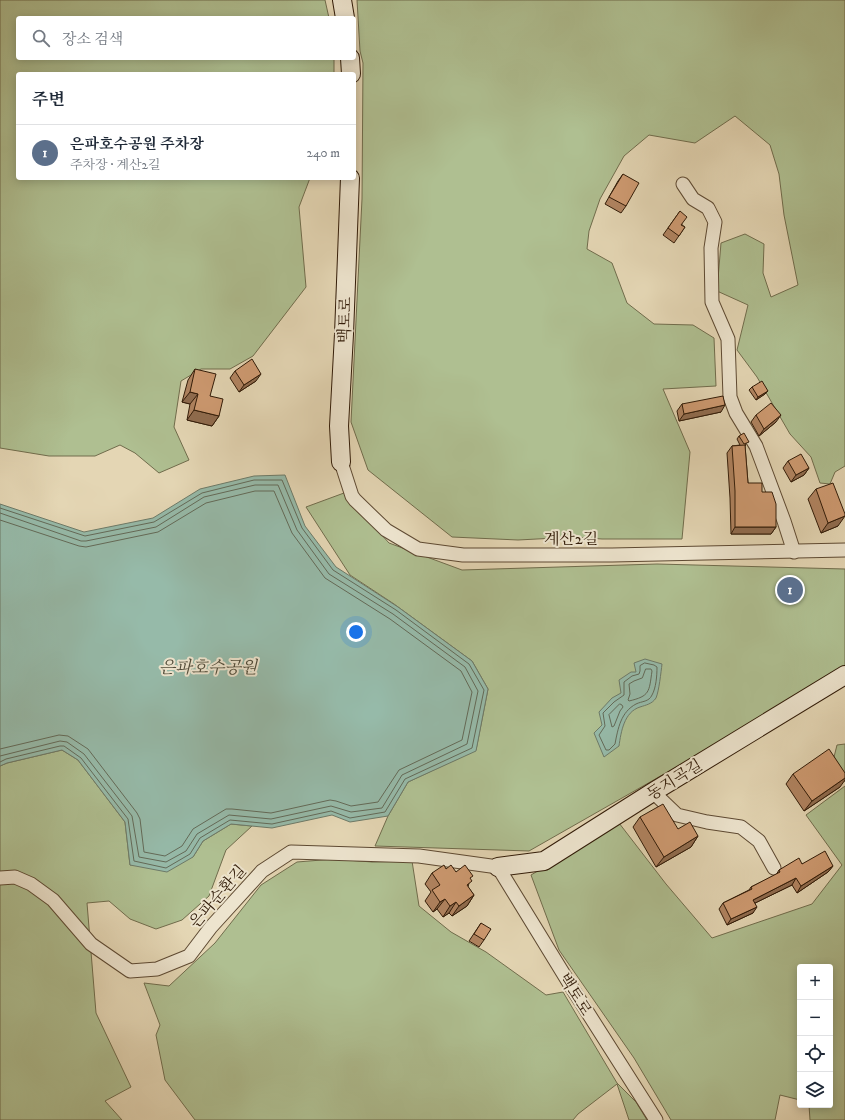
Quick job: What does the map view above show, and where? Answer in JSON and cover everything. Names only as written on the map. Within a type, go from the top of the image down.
[{"type":"street","points":[[342,0],[345,16]]},
{"type":"street","points":[[350,60],[352,72]]},
{"type":"street","name":"백토로","points":[[342,462],[339,426],[350,180]]},
{"type":"street","points":[[683,184],[694,199],[708,208],[715,222],[711,248],[712,302],[728,339],[730,396],[736,413],[756,446],[794,552]]},
{"type":"street","name":"계산2길","points":[[342,462],[352,496],[355,500],[386,530],[418,548],[463,555],[612,555],[845,550]]},
{"type":"street","name":"동지곡길","points":[[498,867],[544,861],[653,792],[845,675]]},
{"type":"street","points":[[653,792],[677,815],[707,822],[741,827],[759,841],[774,868]]},
{"type":"street","name":"은파순환길","points":[[0,878],[15,877],[31,884],[53,900],[91,944],[130,970],[157,969],[189,956],[215,922],[262,871],[291,852],[419,856],[498,867]]},
{"type":"street","name":"백토로","points":[[498,867],[656,1120]]},
{"type":"shaded area","points":[[0,0],[325,0],[329,16],[16,16],[16,60],[334,60],[334,72],[16,72],[16,180],[309,180],[299,207],[306,287],[253,356],[230,369],[201,369],[181,381],[174,427],[189,460],[159,473],[135,453],[120,445],[95,456],[49,456],[0,448]]},
{"type":"shaded area","points":[[357,0],[845,0],[845,466],[835,472],[830,484],[820,483],[811,457],[790,434],[757,377],[737,350],[748,305],[717,291],[721,243],[745,234],[764,244],[763,273],[771,297],[798,285],[784,215],[779,174],[770,145],[735,116],[695,143],[649,135],[624,156],[600,199],[589,231],[587,249],[612,263],[627,303],[654,324],[693,325],[714,338],[716,386],[663,389],[690,452],[682,539],[602,539],[575,537],[518,540],[452,537],[368,470],[351,422],[362,199],[363,63],[360,51]]},
{"type":"shaded area","points":[[344,493],[389,543],[462,570],[657,564],[845,569],[845,671],[529,851],[375,846],[388,816],[408,782],[476,750],[488,689],[472,661],[394,604],[350,575],[306,507]]},
{"type":"shaded area","points":[[845,744],[845,782],[832,765],[837,745]]},
{"type":"shaded area","points":[[62,750],[78,760],[125,822],[130,865],[193,857],[203,841],[231,824],[252,826],[226,850],[209,896],[182,920],[156,929],[130,919],[109,901],[87,903],[96,1013],[131,1087],[105,1101],[122,1120],[0,1120],[0,766]]},
{"type":"shaded area","points":[[845,786],[845,1120],[810,1120],[809,1108],[833,1108],[833,964],[797,964],[797,1099],[780,1095],[775,1120],[671,1120],[634,1058],[559,950],[531,875],[619,823],[666,884],[712,938],[812,904],[842,865],[806,815]]},
{"type":"shaded area","points":[[334,859],[372,862],[412,861],[419,906],[451,932],[486,952],[546,995],[563,992],[617,1083],[636,1102],[647,1120],[629,1120],[617,1084],[578,1114],[573,1120],[195,1120],[165,1080],[156,1035],[160,1025],[144,983],[169,986],[215,943],[261,885],[297,862]]},
{"type":"water","name":"은파호수공원","points":[[285,475],[305,526],[336,567],[398,607],[472,661],[488,689],[476,751],[408,782],[388,816],[350,822],[332,815],[272,828],[231,824],[203,841],[193,857],[167,872],[130,865],[125,822],[78,760],[62,750],[0,766],[0,504],[84,532],[153,518],[200,489],[254,476]]},
{"type":"water","points":[[645,659],[662,664],[656,698],[651,703],[630,713],[624,723],[619,746],[604,757],[594,733],[602,725],[599,712],[612,698],[621,693],[619,680],[631,672],[636,672],[634,663]]},
{"type":"building","points":[[623,174],[639,183],[626,206],[609,197]]},
{"type":"building","points":[[680,211],[687,217],[681,225],[685,227],[679,236],[668,228]]},
{"type":"building","points":[[252,359],[261,374],[244,385],[235,371]]},
{"type":"building","points":[[195,369],[216,374],[210,396],[223,399],[219,416],[194,410],[198,394],[190,392]]},
{"type":"building","points":[[762,381],[768,391],[758,397],[752,387]]},
{"type":"building","points":[[723,396],[725,405],[684,414],[682,404]]},
{"type":"building","points":[[771,403],[781,415],[764,429],[756,415]]},
{"type":"building","points":[[744,433],[749,442],[744,444],[739,436]]},
{"type":"building","points":[[745,445],[748,483],[762,483],[762,492],[772,492],[776,504],[776,527],[735,527],[735,491],[732,446]]},
{"type":"building","points":[[801,454],[809,468],[796,475],[788,461]]},
{"type":"building","points":[[833,483],[845,516],[828,523],[816,489]]},
{"type":"building","points":[[829,749],[845,773],[845,778],[812,801],[793,774]]},
{"type":"building","points":[[663,804],[678,829],[690,822],[698,836],[664,857],[640,817]]},
{"type":"building","points":[[825,851],[833,866],[801,886],[796,878],[753,900],[757,907],[731,919],[723,903],[752,889],[751,887],[780,872],[779,870],[799,858],[802,864]]},
{"type":"building","points":[[444,865],[446,869],[451,865],[456,872],[465,865],[473,876],[470,878],[472,881],[467,885],[474,895],[459,906],[456,902],[450,906],[445,899],[440,902],[432,890],[440,885],[432,873]]},
{"type":"building","points":[[481,923],[491,929],[484,940],[474,934]]},
{"type":"place","name":"은파호수공원 주차장","points":[[790,590]]}]
